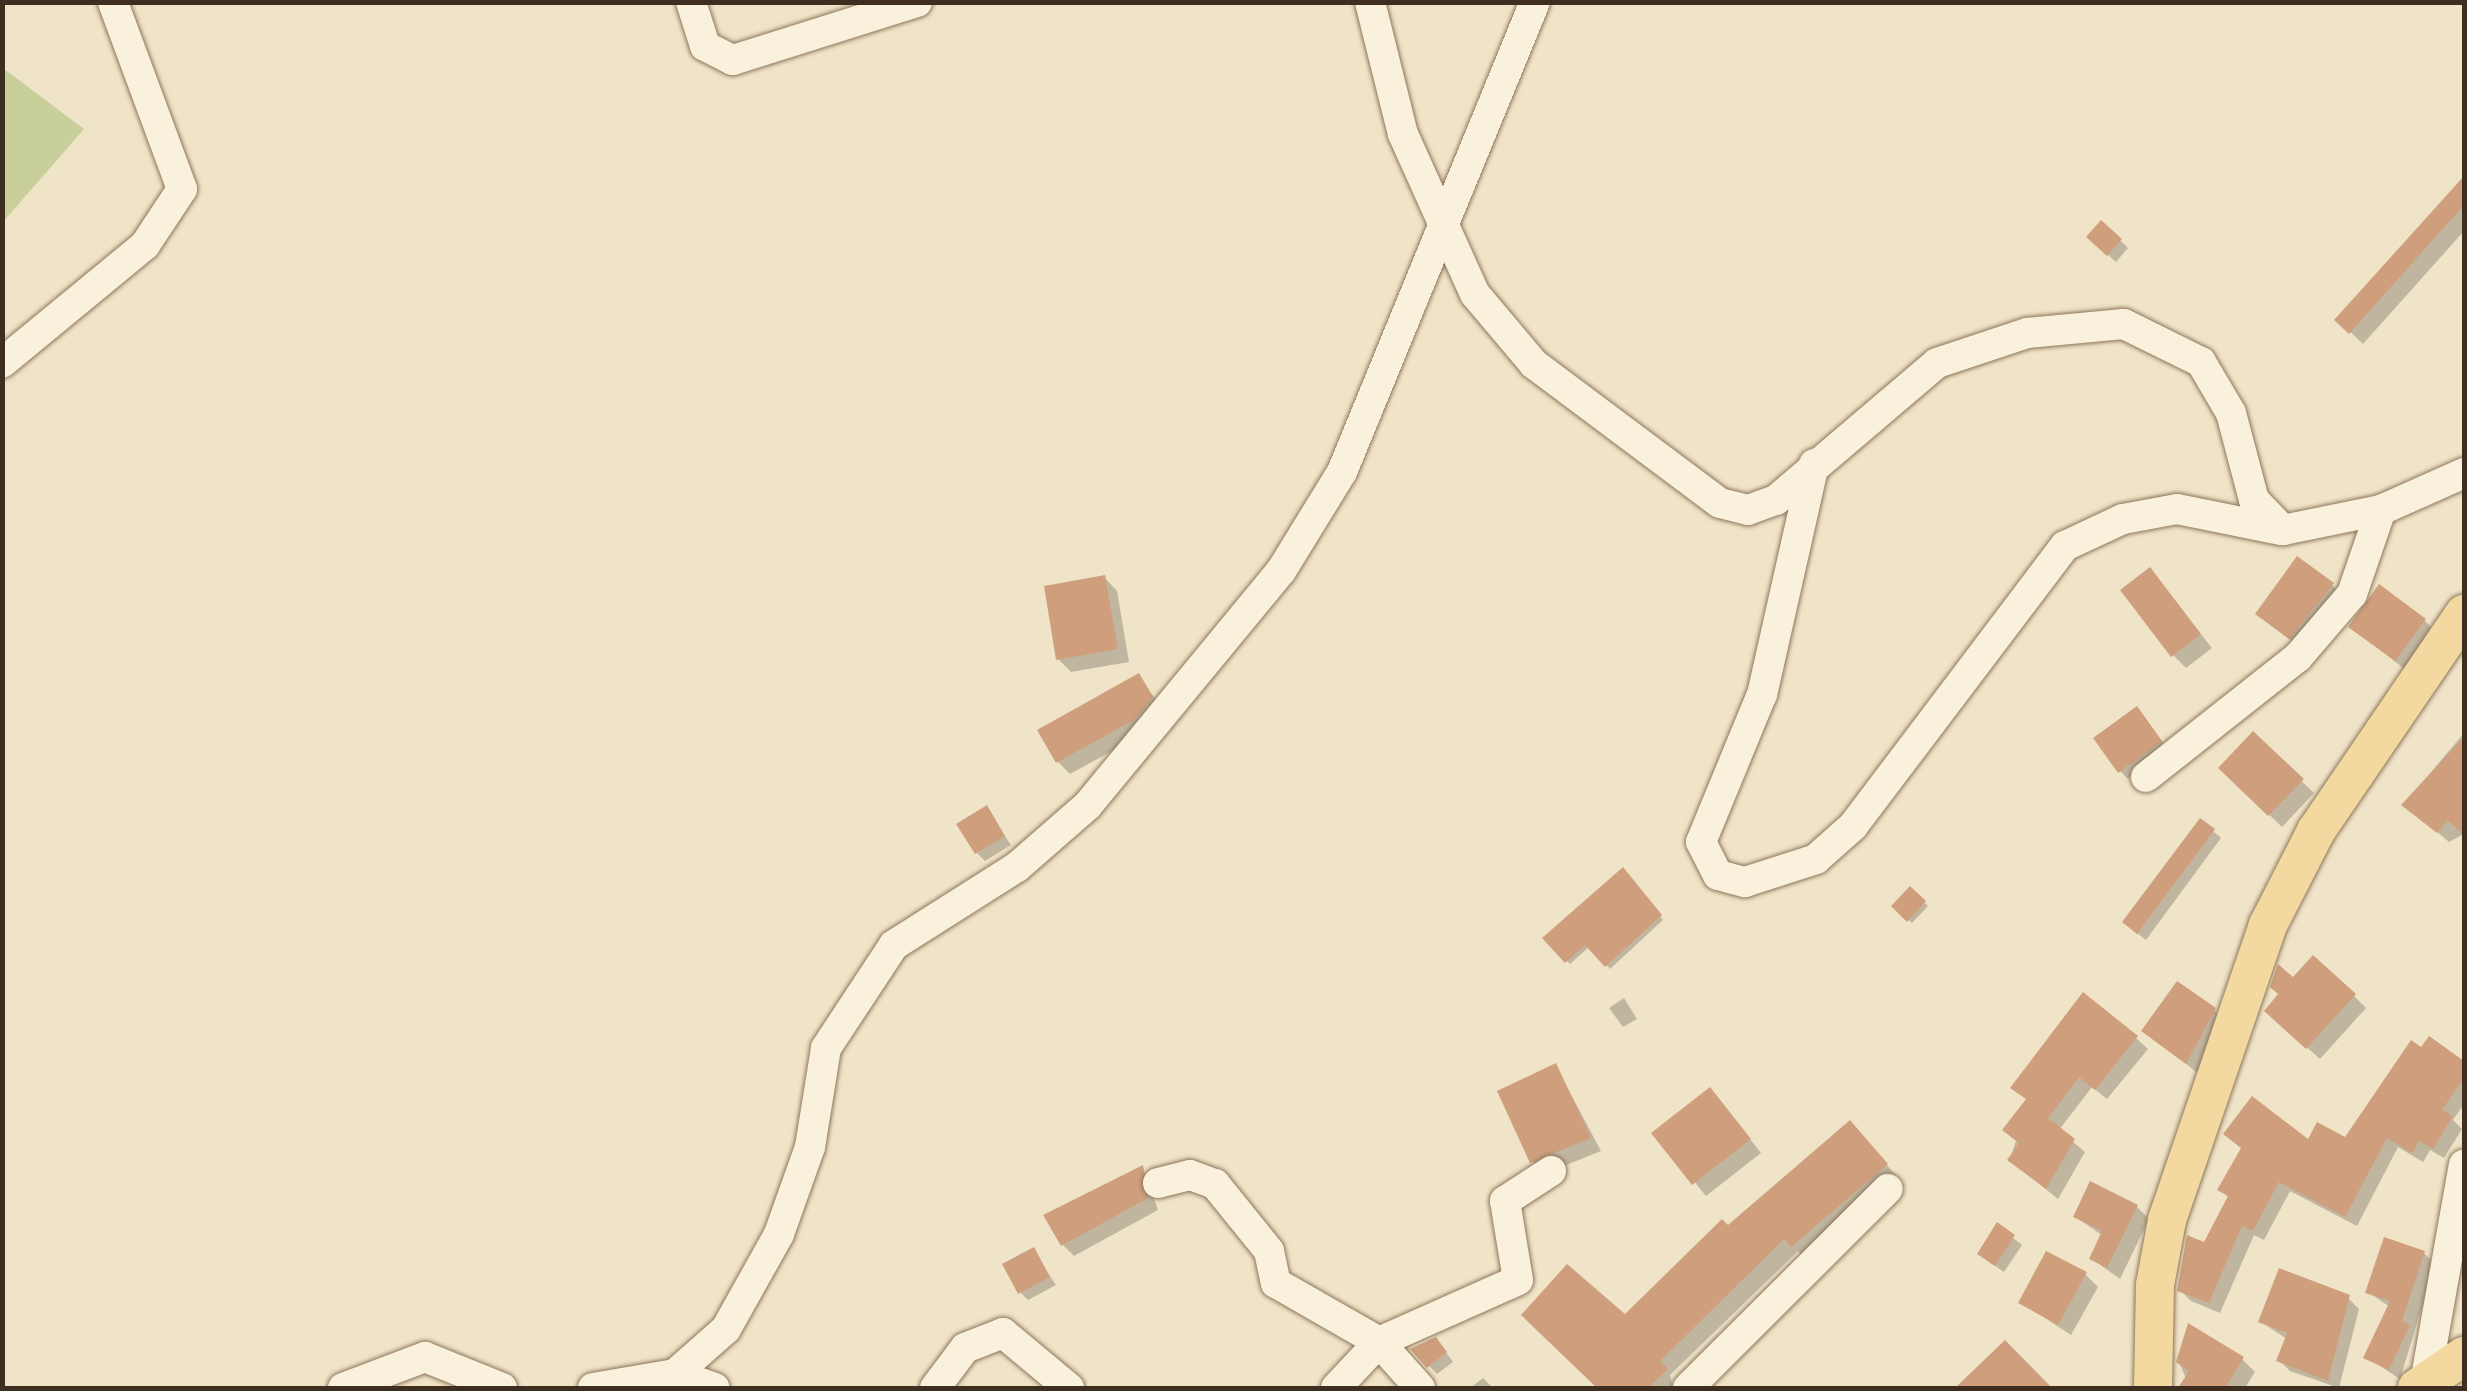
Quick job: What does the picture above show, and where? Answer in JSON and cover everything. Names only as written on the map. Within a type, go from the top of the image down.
[{"type":"main road","points":[[2153,1388],[2167,1220],[2268,924],[2316,831],[2464,614]]},
{"type":"main road","points":[[2421,1386],[2464,1356]]},
{"type":"street","points":[[4,359],[145,245],[182,189],[113,2]]},
{"type":"street","points":[[691,2],[705,46],[733,60],[918,2]]},
{"type":"street","points":[[1370,2],[1403,134],[1475,294],[1534,364],[1684,484],[1748,510],[1776,500],[1815,462],[1937,362],[2027,333],[2124,324],[2201,362],[2231,413],[2254,500],[2283,530]]},
{"type":"street","points":[[675,1374],[726,1330],[779,1234],[810,1147],[826,1048],[894,945],[1017,867],[1088,805],[1281,571],[1342,472],[1535,2]]},
{"type":"street","points":[[1815,462],[1762,694],[1701,842],[1718,875],[1745,882],[1816,859],[1853,826],[2064,546],[2123,519],[2177,509],[2283,530],[2381,510],[2464,473]]},
{"type":"street","points":[[2146,777],[2298,657],[2352,594],[2381,510]]},
{"type":"street","points":[[2421,1386],[2464,1164]]},
{"type":"street","points":[[1336,1388],[1379,1342],[1518,1280],[1505,1200],[1551,1171]]},
{"type":"street","points":[[1158,1183],[1190,1175],[1215,1184],[1269,1252],[1276,1284],[1379,1342],[1420,1388]]},
{"type":"street","points":[[1688,1388],[1888,1190]]},
{"type":"street","points":[[935,1388],[966,1348],[1003,1332],[1069,1388]]},
{"type":"street","points":[[343,1388],[424,1357],[502,1388]]},
{"type":"street","points":[[593,1388],[675,1374],[714,1388]]},
{"type":"green space","points":[[3,68],[84,129],[3,222]]},
{"type":"building","points":[[2464,176],[2464,205],[2349,334],[2334,320]]},
{"type":"building","points":[[2101,220],[2122,239],[2107,256],[2086,237]]},
{"type":"building","points":[[2297,556],[2334,583],[2289,639],[2255,614]]},
{"type":"building","points":[[2150,567],[2201,634],[2171,657],[2120,590]]},
{"type":"building","points":[[1105,575],[1118,649],[1056,660],[1044,586]]},
{"type":"building","points":[[2379,584],[2426,619],[2395,661],[2348,627]]},
{"type":"building","points":[[1139,673],[1153,697],[1134,720],[1056,763],[1037,730]]},
{"type":"building","points":[[2137,706],[2162,741],[2118,773],[2093,738]]},
{"type":"building","points":[[2253,731],[2304,779],[2268,816],[2218,768]]},
{"type":"building","points":[[2464,737],[2464,835],[2447,820],[2437,833],[2401,805]]},
{"type":"building","points":[[987,805],[1005,836],[975,854],[956,824]]},
{"type":"building","points":[[2200,818],[2215,829],[2137,934],[2122,922]]},
{"type":"building","points":[[1623,867],[1662,915],[1605,967],[1585,945],[1565,963],[1542,938]]},
{"type":"building","points":[[1910,886],[1926,901],[1907,922],[1891,906]]},
{"type":"building","points":[[2313,955],[2356,994],[2306,1049],[2264,1011],[2278,994],[2270,987],[2278,964],[2293,977]]},
{"type":"building","points":[[2177,981],[2216,1008],[2186,1064],[2141,1031]]},
{"type":"building","points":[[2083,992],[2138,1036],[2095,1090],[2079,1077],[2048,1118],[2075,1139],[2046,1189],[2007,1160],[2019,1143],[2002,1130],[2026,1099],[2010,1088]]},
{"type":"building","points":[[2429,1036],[2464,1061],[2464,1078],[2442,1110],[2453,1116],[2433,1149],[2419,1141],[2412,1153],[2387,1138],[2345,1217],[2279,1182],[2253,1231],[2242,1226],[2209,1303],[2177,1291],[2187,1235],[2204,1242],[2228,1196],[2217,1190],[2241,1148],[2223,1134],[2252,1096],[2308,1139],[2317,1122],[2345,1137],[2411,1040],[2421,1047]]},
{"type":"building","points":[[1556,1063],[1591,1138],[1530,1163],[1497,1091]]},
{"type":"building","points":[[1710,1087],[1751,1139],[1692,1185],[1651,1133]]},
{"type":"building","points":[[1850,1120],[1888,1164],[1791,1247],[1784,1239],[1660,1361],[1668,1369],[1648,1388],[1597,1388],[1521,1315],[1567,1264],[1625,1314],[1722,1219],[1728,1225]]},
{"type":"building","points":[[1143,1165],[1148,1198],[1061,1246],[1043,1215]]},
{"type":"building","points":[[2090,1181],[2138,1205],[2107,1268],[2089,1259],[2102,1231],[2073,1217]]},
{"type":"building","points":[[1997,1222],[2015,1235],[1995,1266],[1977,1254]]},
{"type":"building","points":[[2384,1237],[2425,1251],[2402,1321],[2410,1325],[2389,1370],[2363,1358],[2390,1301],[2365,1293]]},
{"type":"building","points":[[1034,1247],[1050,1277],[1018,1294],[1002,1264]]},
{"type":"building","points":[[2046,1251],[2087,1272],[2058,1325],[2018,1303]]},
{"type":"building","points":[[2279,1268],[2350,1295],[2328,1381],[2276,1361],[2287,1333],[2258,1322]]},
{"type":"building","points":[[2188,1323],[2244,1357],[2225,1388],[2178,1388],[2189,1371],[2176,1362]]},
{"type":"building","points":[[1436,1337],[1447,1352],[1427,1368],[1410,1349]]},
{"type":"building","points":[[2005,1340],[2052,1388],[1955,1388]]}]
